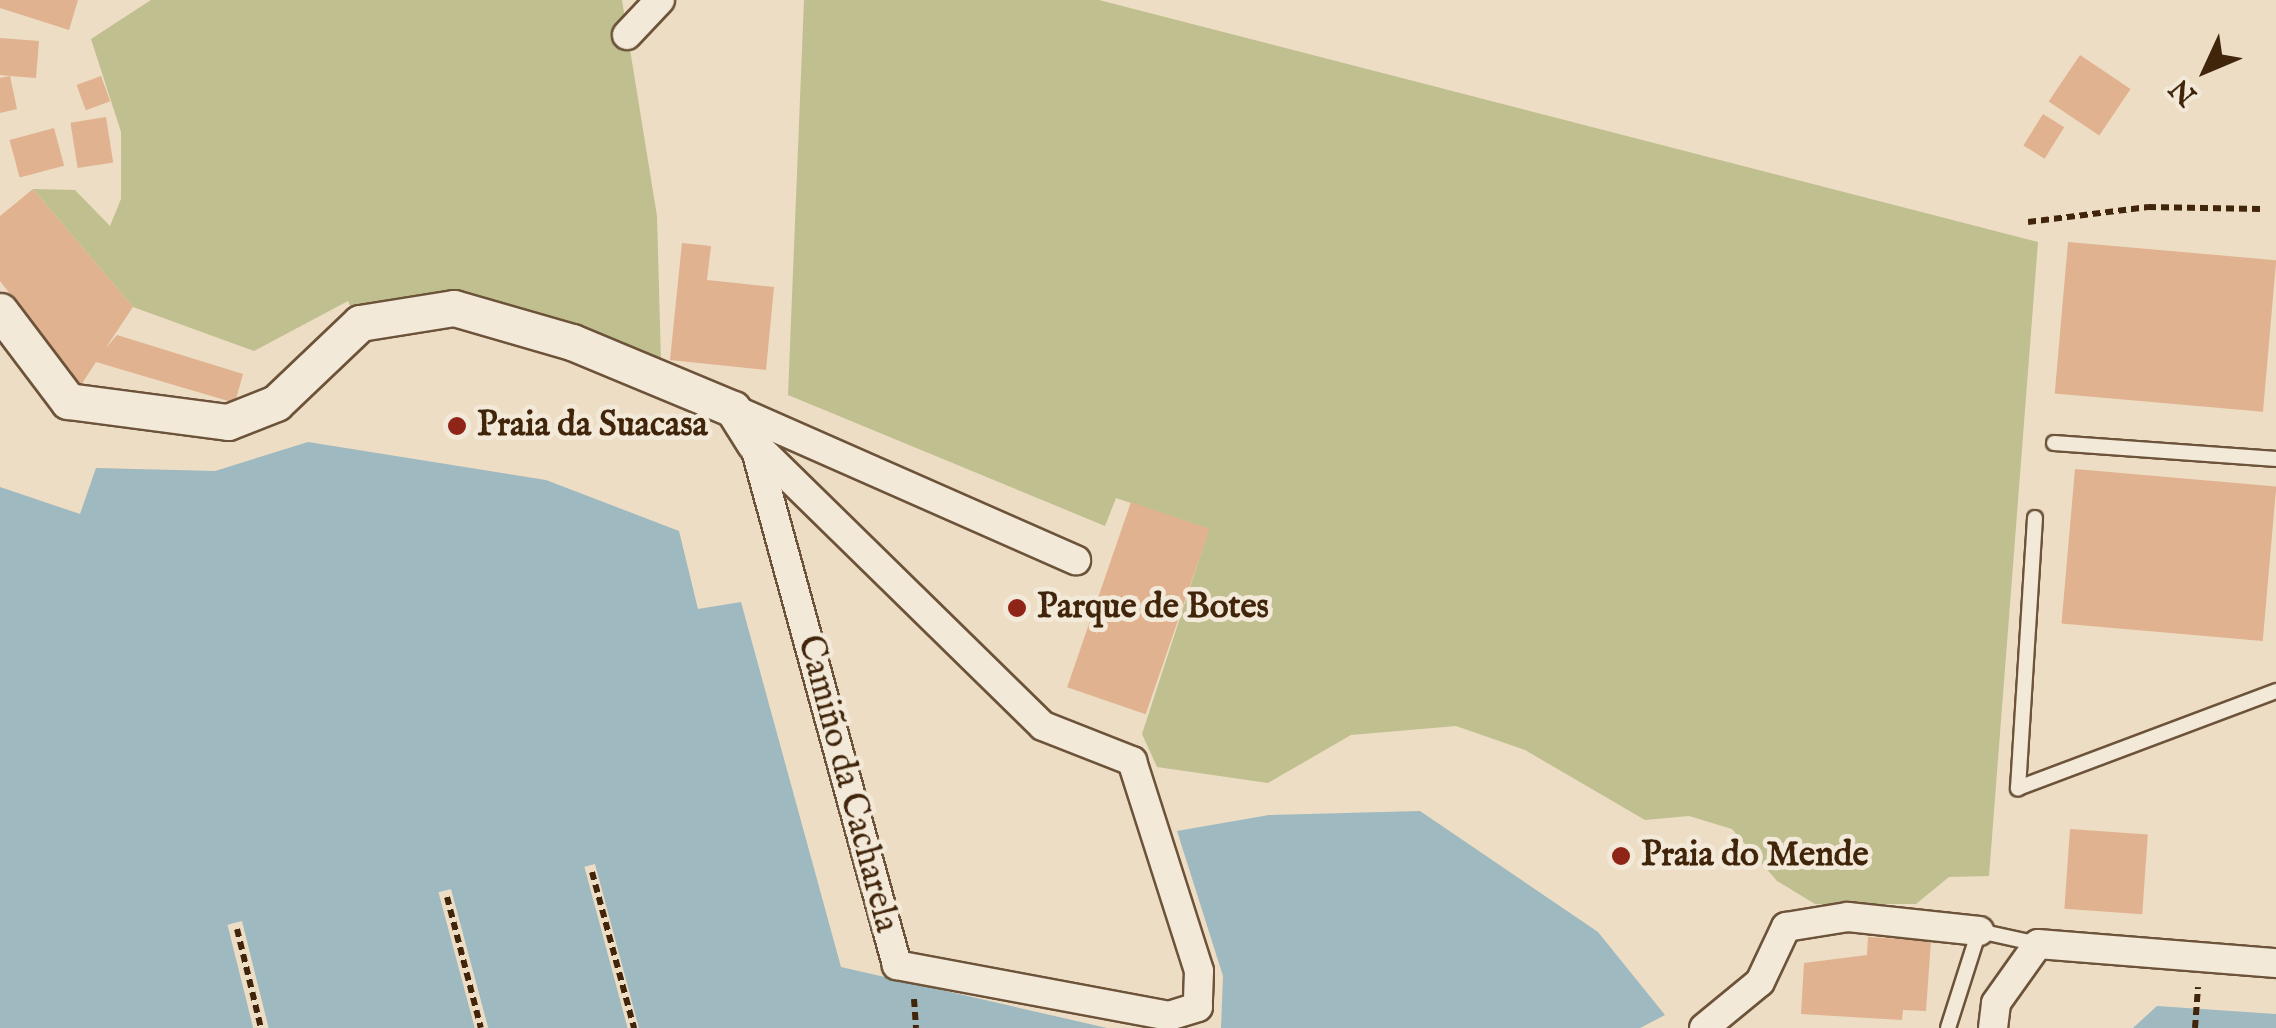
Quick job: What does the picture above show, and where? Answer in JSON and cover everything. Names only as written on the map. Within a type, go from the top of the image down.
[{"type":"street","points":[[627,35],[660,0]]},
{"type":"street","points":[[0,311],[68,400],[228,422],[276,403],[360,323],[454,308],[572,342],[1076,560]]},
{"type":"street","name":"Camiño da Cacharela","points":[[733,409],[754,443],[1043,726],[1132,760],[1200,971],[1198,1008],[1169,1016],[897,965],[754,443]]},
{"type":"street","points":[[1704,1028],[1760,982],[1786,927],[1848,917],[1979,932]]},
{"type":"street","points":[[1993,1028],[1996,1004],[2038,944],[2276,963]]},
{"type":"lane","points":[[2054,442],[2276,459]]},
{"type":"lane","points":[[2035,518],[2018,788],[2276,691]]},
{"type":"lane","points":[[1948,1028],[1979,932],[2038,944]]},
{"type":"path","points":[[2028,222],[2148,207],[2260,209]]},
{"type":"path","points":[[592,872],[634,1028]]},
{"type":"path","points":[[447,898],[481,1028]]},
{"type":"path","points":[[237,929],[261,1028]]},
{"type":"path","points":[[2196,1028],[2200,956]]},
{"type":"shaded area","points":[[151,0],[622,0],[657,216],[661,361],[574,328],[353,313],[348,301],[254,351],[133,307],[33,189],[75,190],[110,226],[121,199],[121,132],[91,39]]},
{"type":"shaded area","points":[[804,0],[1099,0],[2038,242],[1989,876],[1949,877],[1916,904],[1815,904],[1777,881],[1732,829],[1689,816],[1645,820],[1525,750],[1456,726],[1351,735],[1268,783],[1157,767],[1142,734],[1209,529],[1116,498],[1105,526],[788,395]]},
{"type":"water","points":[[308,442],[546,480],[679,531],[698,609],[741,602],[841,967],[1107,1028],[0,1028],[0,487],[80,514],[96,468],[215,471]]},
{"type":"water","points":[[1420,811],[1598,932],[1665,1015],[1640,1028],[1221,1028],[1223,976],[1177,831],[1269,815]]},
{"type":"water","points":[[2157,1006],[2276,1014],[2276,1028],[2133,1028]]},
{"type":"pier","points":[[595,864],[639,1028],[628,1028],[584,867]]},
{"type":"pier","points":[[451,889],[488,1028],[475,1028],[438,892]]},
{"type":"pier","points":[[242,921],[269,1028],[253,1028],[227,925]]},
{"type":"building","points":[[0,0],[78,0],[69,30],[0,8]]},
{"type":"building","points":[[0,38],[39,41],[36,78],[0,75]]},
{"type":"building","points":[[2080,55],[2131,89],[2099,136],[2049,101]]},
{"type":"building","points":[[10,76],[17,109],[0,113],[0,78]]},
{"type":"building","points":[[101,76],[110,101],[86,110],[77,85]]},
{"type":"building","points":[[2043,114],[2064,127],[2045,159],[2023,145]]},
{"type":"building","points":[[106,117],[113,162],[78,168],[70,123]]},
{"type":"building","points":[[54,128],[64,166],[20,178],[10,140]]},
{"type":"building","points":[[33,189],[133,307],[105,349],[117,335],[243,374],[235,403],[96,362],[81,385],[0,281],[0,216]]},
{"type":"building","points":[[2068,242],[2276,260],[2263,412],[2055,393]]},
{"type":"building","points":[[682,243],[711,246],[707,280],[774,287],[766,370],[670,360]]},
{"type":"building","points":[[2075,469],[2276,487],[2263,641],[2061,623]]},
{"type":"building","points":[[1131,502],[1209,529],[1146,714],[1067,687]]},
{"type":"building","points":[[2070,829],[2148,834],[2142,914],[2064,909]]},
{"type":"building","points":[[1868,937],[1931,941],[1926,1011],[1903,1010],[1902,1020],[1801,1014],[1804,963],[1867,955]]},
{"type":"place","name":"Praia da Suacasa","points":[[457,426]]},
{"type":"place","name":"Parque de Botes","points":[[1017,608]]},
{"type":"place","name":"Praia do Mende","points":[[1621,856]]}]
